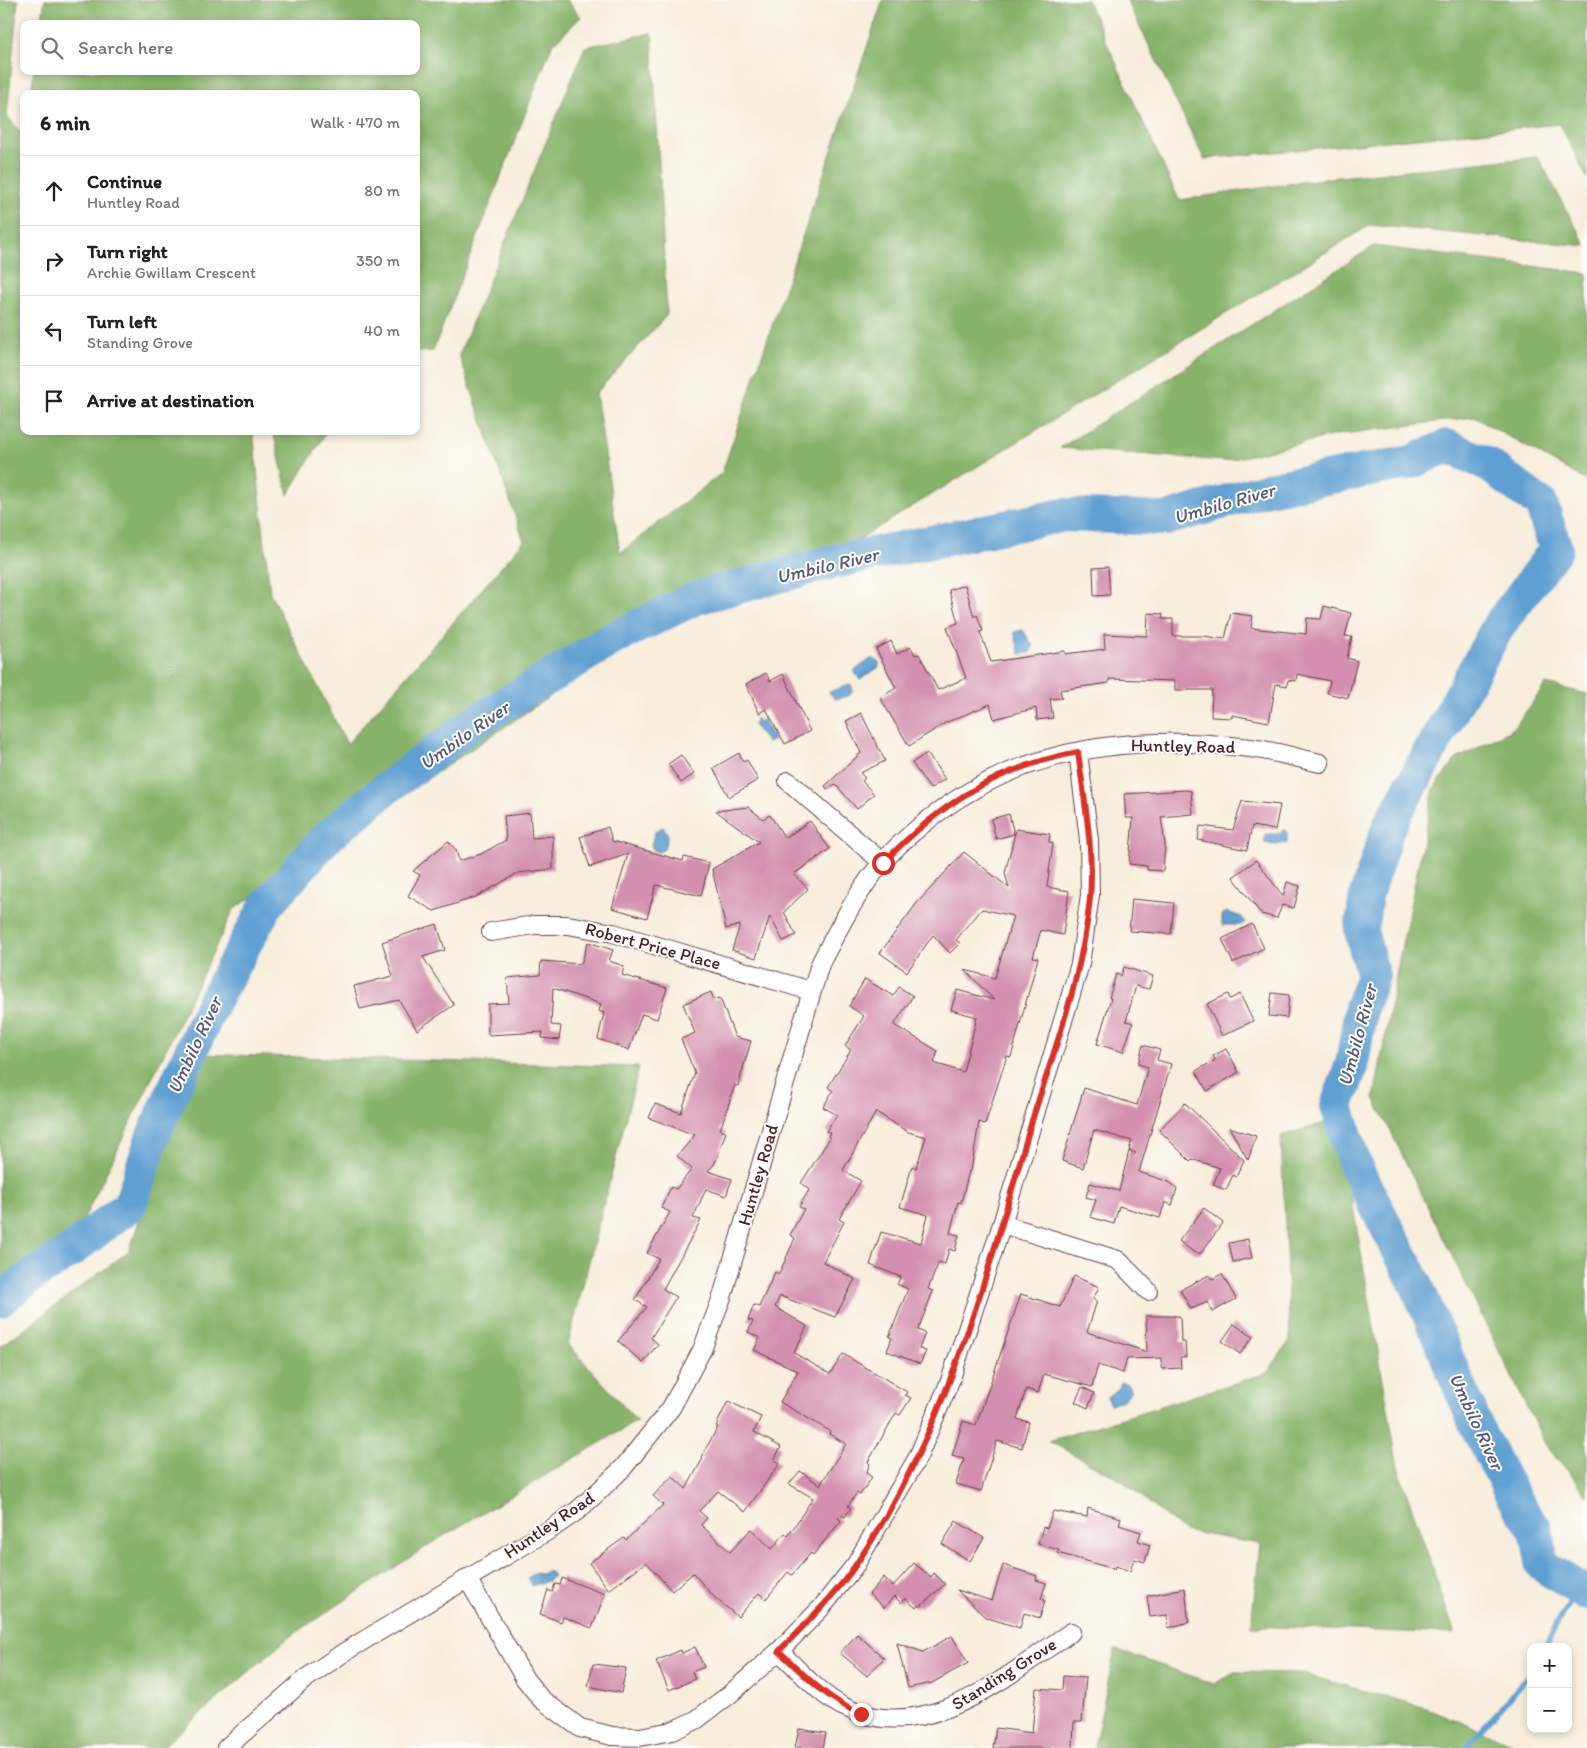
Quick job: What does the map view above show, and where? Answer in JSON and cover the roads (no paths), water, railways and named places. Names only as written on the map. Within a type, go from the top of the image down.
[{"type":"street","name":"Huntley Road","points":[[226,1748],[304,1679],[577,1511],[623,1468],[671,1408],[702,1350],[722,1297],[820,964],[846,914],[883,863],[917,828],[961,796],[1001,774],[1043,758],[1078,752],[1152,743],[1203,744],[1252,748],[1320,762]]},
{"type":"street","points":[[467,1578],[525,1679],[541,1699],[580,1728],[612,1736],[640,1737],[672,1731],[696,1720],[729,1695],[779,1651],[822,1607],[856,1564],[918,1457],[950,1382],[1002,1224],[1080,964],[1090,895],[1089,840],[1078,752]]},
{"type":"street","points":[[788,781],[883,863]]},
{"type":"street","name":"Robert Price Place","points":[[491,932],[534,925],[559,925],[613,933],[811,991]]},
{"type":"street","points":[[1002,1224],[1118,1260],[1148,1291]]},
{"type":"street","name":"Standing Grove","points":[[779,1651],[822,1692],[842,1705],[870,1715],[887,1718],[913,1718],[933,1715],[958,1706],[1071,1632]]},
{"type":"water","points":[[1023,630],[1033,646],[1030,653],[1020,654],[1014,632]]},
{"type":"water","points":[[872,658],[879,662],[879,667],[860,680],[854,671]]},
{"type":"water","points":[[851,684],[853,691],[849,696],[835,699],[829,692]]},
{"type":"water","points":[[756,718],[760,722],[763,719],[774,740],[768,743],[753,725]]},
{"type":"water","points":[[663,827],[668,834],[664,849],[659,852],[654,851],[651,845],[655,831]]},
{"type":"water","points":[[1283,830],[1287,831],[1287,843],[1276,845],[1265,843],[1265,834],[1277,834]]},
{"type":"water","points":[[1227,912],[1242,917],[1245,922],[1241,925],[1222,925],[1222,915]]},
{"type":"water","points":[[1121,1382],[1127,1384],[1132,1391],[1123,1400],[1111,1405],[1107,1397],[1119,1388]]},
{"type":"water","points":[[549,1570],[554,1575],[548,1581],[532,1586],[527,1578],[535,1573],[542,1574]]},
{"type":"waterway","name":"Umbilo River","points":[[0,1300],[37,1272],[69,1252],[130,1205],[152,1138],[213,1002],[266,906],[326,838],[383,791],[475,722],[614,638],[696,598],[832,562],[1064,515],[1166,519],[1268,489],[1412,462],[1447,446],[1487,464],[1541,504],[1556,549],[1499,625],[1388,828],[1366,895],[1361,931],[1373,976],[1361,1008],[1352,1064],[1337,1106],[1355,1166],[1416,1284],[1478,1430],[1514,1499],[1536,1530],[1543,1566],[1587,1594]]},
{"type":"waterway","points":[[1547,1643],[1576,1588]]},
{"type":"waterway","points":[[1465,1748],[1527,1678]]}]
